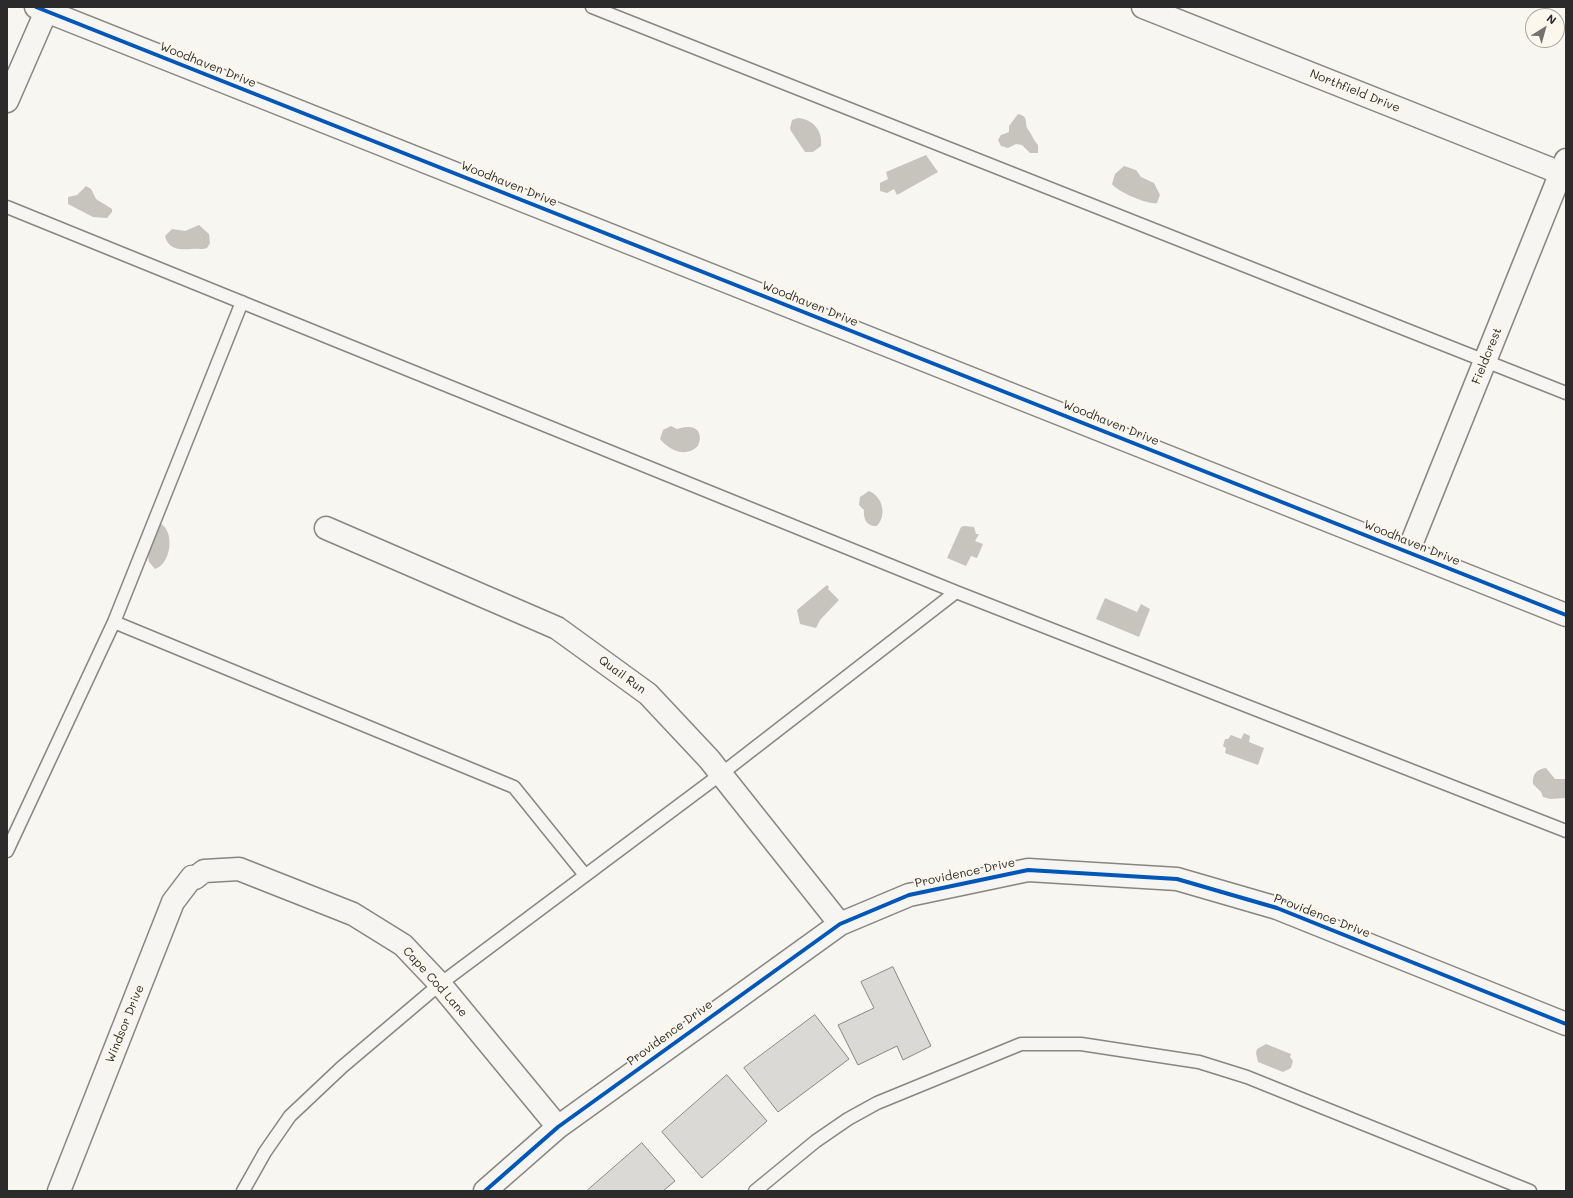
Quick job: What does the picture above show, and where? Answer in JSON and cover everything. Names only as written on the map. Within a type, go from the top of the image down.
[{"type":"street","name":"Northfield Drive","points":[[1143,7],[1564,169]]},
{"type":"street","points":[[7,101],[43,8]]},
{"type":"street","name":"Woodhaven Drive","points":[[43,8],[1566,615]]},
{"type":"street","name":"Fieldcrest","points":[[1408,552],[1564,169]]},
{"type":"street","name":"Quail Run","points":[[326,528],[557,628],[648,694],[721,774],[840,924]]},
{"type":"street","name":"Cape Cod Lane","points":[[207,871],[239,869],[353,914],[403,945],[440,984],[558,1127]]},
{"type":"street","name":"Providence Drive","points":[[485,1191],[558,1127],[840,924],[909,896],[1028,870],[1177,879],[1276,908],[1566,1024]]},
{"type":"street","name":"Windsor Drive","points":[[59,1191],[173,902],[192,877],[195,878],[204,871],[207,871]]},
{"type":"lane","points":[[592,7],[1566,393]]},
{"type":"lane","points":[[7,207],[956,592],[1566,831]]},
{"type":"lane","points":[[7,851],[114,622],[242,302]]},
{"type":"lane","points":[[243,1191],[265,1152],[290,1116],[342,1067],[440,984],[721,774],[956,592]]},
{"type":"lane","points":[[114,622],[514,787],[585,875]]},
{"type":"lane","points":[[755,1191],[816,1141],[848,1119],[877,1103],[1021,1044],[1081,1044],[1199,1062],[1247,1077],[1530,1191]]},
{"type":"shaded area","points":[[1018,114],[1025,117],[1027,128],[1038,145],[1038,153],[1030,153],[1022,145],[1016,144],[1008,148],[1001,146],[998,140],[1001,135],[1009,132],[1009,126]]},
{"type":"shaded area","points":[[798,118],[812,123],[819,131],[821,146],[813,152],[805,152],[791,131],[790,128],[792,120]]},
{"type":"shaded area","points":[[926,155],[938,172],[897,195],[894,189],[887,193],[880,191],[880,183],[888,179],[886,172]]},
{"type":"shaded area","points":[[1124,166],[1136,170],[1141,177],[1154,183],[1160,195],[1157,203],[1147,202],[1133,197],[1120,191],[1112,184],[1115,174]]},
{"type":"shaded area","points":[[86,186],[91,189],[96,199],[112,209],[112,212],[107,218],[93,217],[68,204],[68,197],[77,195]]},
{"type":"shaded area","points":[[199,225],[209,234],[210,243],[207,248],[178,249],[171,246],[166,240],[165,236],[172,229],[185,231]]},
{"type":"shaded area","points":[[671,426],[677,429],[692,427],[698,431],[700,440],[698,446],[688,452],[678,452],[668,447],[660,439],[663,430]]},
{"type":"shaded area","points":[[869,491],[878,497],[882,507],[882,517],[877,526],[866,522],[864,510],[859,505],[860,497]]},
{"type":"shaded area","points":[[161,524],[168,534],[169,548],[165,561],[155,569],[149,562],[148,552],[151,536]]},
{"type":"shaded area","points":[[961,527],[974,527],[976,534],[979,534],[975,541],[983,544],[977,558],[971,556],[966,566],[947,558]]},
{"type":"shaded area","points":[[827,585],[829,587],[828,589],[839,600],[820,620],[816,628],[800,624],[797,610]]},
{"type":"shaded area","points":[[1105,598],[1137,612],[1141,604],[1150,609],[1139,637],[1096,619]]},
{"type":"shaded area","points":[[1244,733],[1250,736],[1249,742],[1264,748],[1258,765],[1225,753],[1226,748],[1223,746],[1225,739],[1228,739],[1231,735],[1241,739]]},
{"type":"shaded area","points":[[1546,768],[1555,779],[1566,779],[1566,798],[1550,799],[1543,797],[1541,792],[1533,784],[1534,775],[1540,770]]},
{"type":"shaded area","points":[[1266,1044],[1291,1054],[1290,1057],[1293,1061],[1291,1068],[1283,1072],[1258,1062],[1256,1053],[1257,1049]]},
{"type":"building","points":[[893,967],[931,1046],[903,1060],[897,1046],[858,1065],[838,1025],[874,1008],[861,982]]},
{"type":"building","points":[[815,1015],[849,1059],[778,1112],[744,1068]]},
{"type":"building","points":[[727,1075],[767,1121],[702,1178],[662,1132]]},
{"type":"building","points":[[642,1143],[675,1181],[663,1191],[588,1190]]},
{"type":"cycle path","points":[[36,7],[1566,615]]},
{"type":"cycle path","points":[[485,1191],[558,1127],[840,924],[909,895],[1028,870],[1177,879],[1277,908],[1566,1024]]}]
